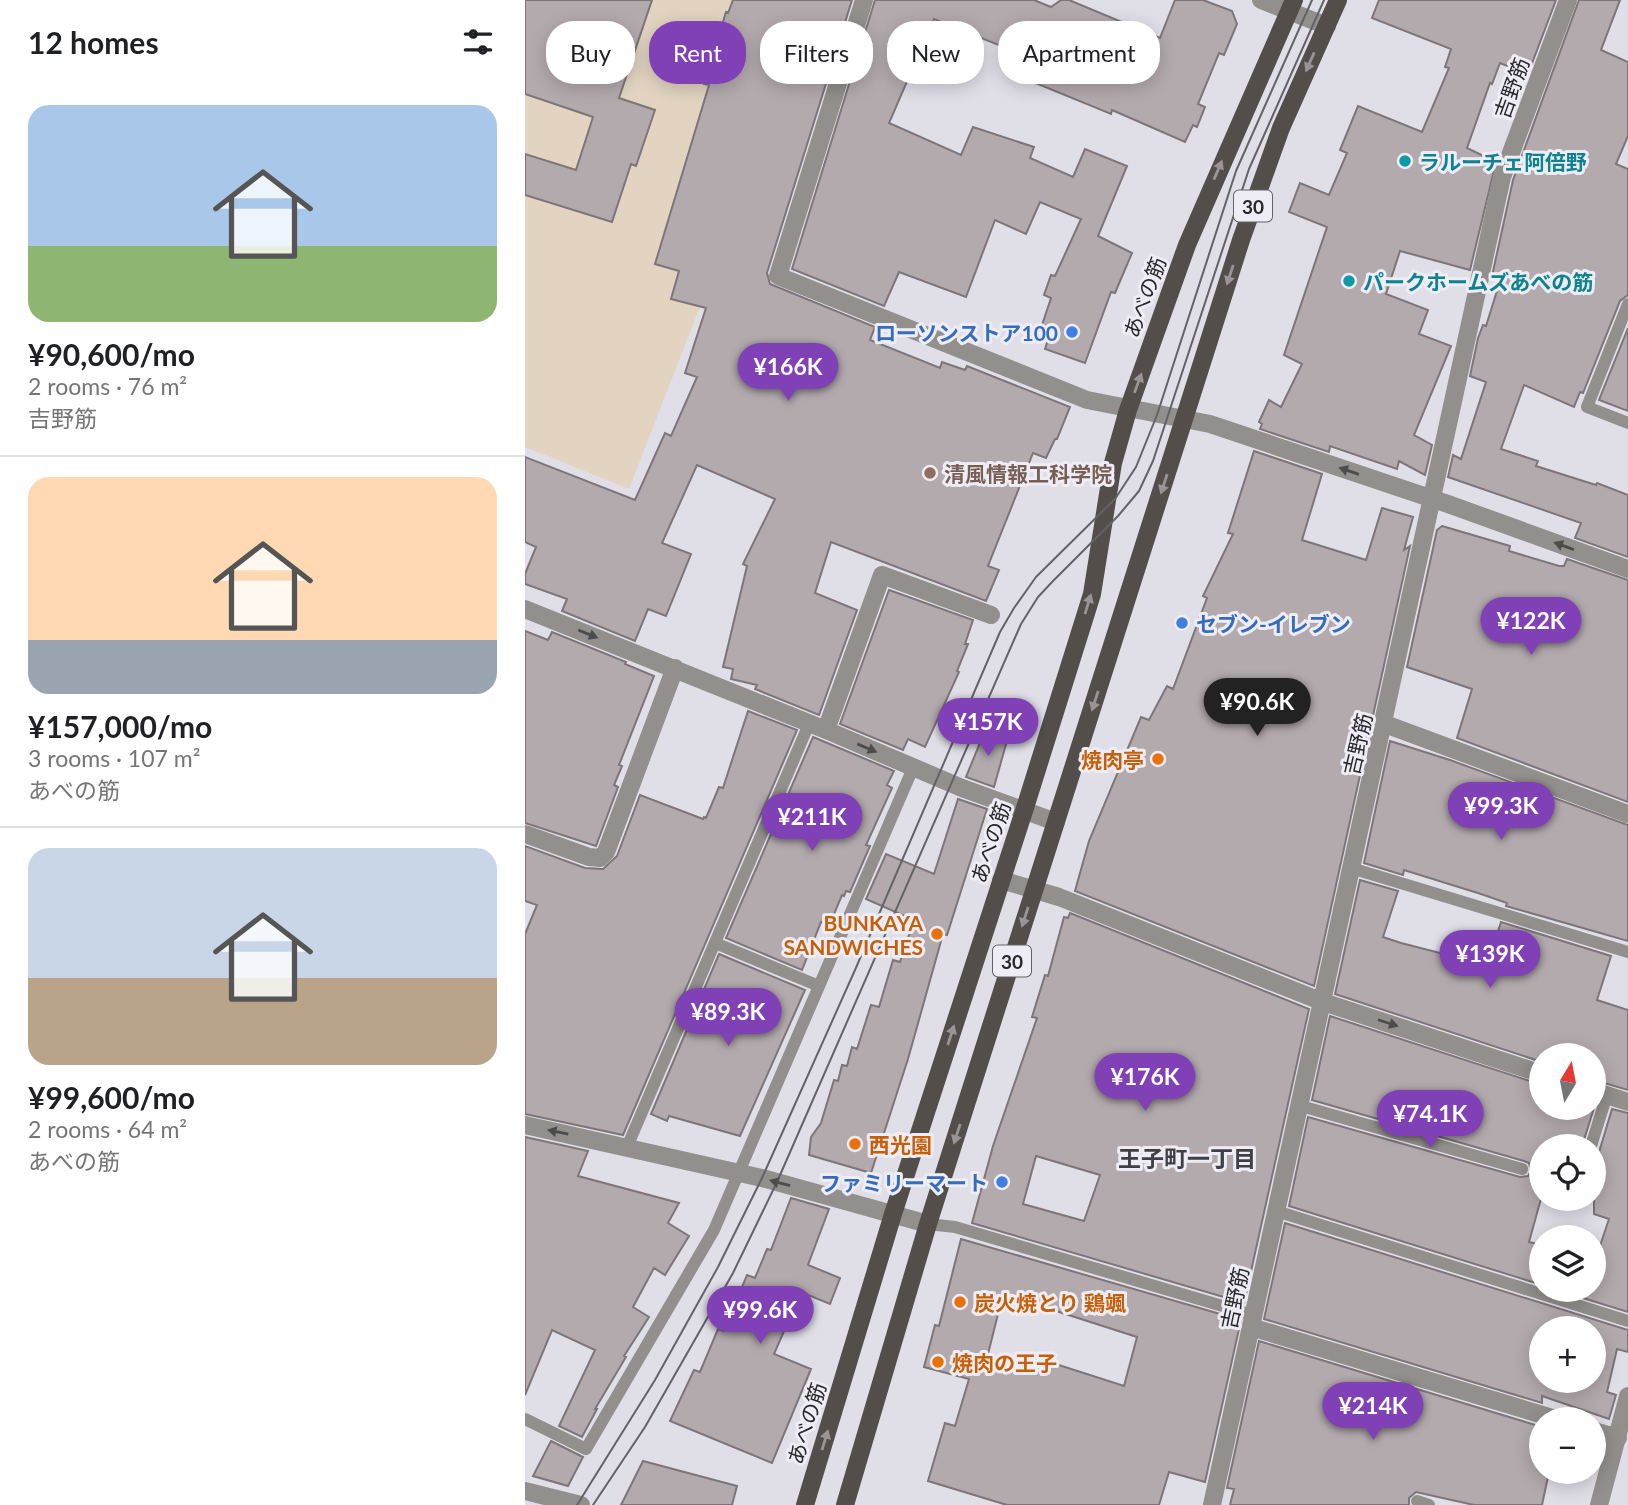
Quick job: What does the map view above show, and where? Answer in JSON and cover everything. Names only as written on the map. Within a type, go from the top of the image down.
[{"type":"main road","name":"30","points":[[845,1505],[928,1224],[1241,240],[1281,128],[1338,0]]},
{"type":"main road","name":"あべの筋","points":[[806,1505],[893,1214],[1092,593],[1113,463],[1128,410],[1187,245],[1291,5]]},
{"type":"street","points":[[864,0],[778,276],[1087,400],[1210,424],[1434,499],[1628,569]]},
{"type":"street","points":[[1261,0],[1291,5],[1327,26]]},
{"type":"street","name":"吉野筋","points":[[1212,1505],[1503,177],[1568,0]]},
{"type":"street","points":[[817,727],[881,575],[991,615]]},
{"type":"street","points":[[525,609],[675,668],[913,768],[1056,822]]},
{"type":"street","points":[[525,834],[589,857],[600,858],[606,852],[675,668]]},
{"type":"street","points":[[1385,724],[1628,814]]},
{"type":"street","points":[[1001,880],[1072,902],[1323,1002],[1529,1070]]},
{"type":"street","points":[[1607,1095],[1628,1102]]},
{"type":"street","points":[[525,1125],[737,1172],[928,1224]]},
{"type":"street","points":[[1252,1321],[1529,1410]]},
{"type":"street","points":[[1599,1505],[1620,1449],[1628,1396]]},
{"type":"street","points":[[525,1491],[581,1505]]},
{"type":"lane","points":[[1628,304],[1587,407],[1628,424]]},
{"type":"lane","points":[[627,1147],[715,943],[817,727]]},
{"type":"lane","points":[[525,1419],[586,1449],[714,1230],[913,768]]},
{"type":"lane","points":[[1351,868],[1628,952]]},
{"type":"lane","points":[[715,943],[819,986]]},
{"type":"lane","points":[[1301,1106],[1522,1169]]},
{"type":"lane","points":[[1276,1211],[1628,1321]]},
{"type":"lane","points":[[928,1224],[955,1227],[1252,1321]]},
{"type":"shaded area","points":[[525,0],[800,0],[794,21],[760,21],[760,84],[775,84],[733,222],[629,489],[525,447]]},
{"type":"building","points":[[525,0],[652,0],[635,50],[635,21],[546,21],[546,84],[624,84],[619,98],[655,110],[636,166],[631,164],[612,222],[525,195],[525,154],[576,170],[593,117],[525,94]]},
{"type":"building","points":[[733,0],[852,0],[845,21],[760,21],[760,84],[826,84],[767,273],[770,284],[875,327],[870,340],[940,368],[942,362],[965,370],[967,366],[1070,407],[1046,458],[1033,453],[988,566],[999,570],[986,601],[831,542],[815,593],[857,610],[819,715],[755,689],[757,685],[731,679],[733,669],[723,667],[747,566],[743,564],[775,499],[697,465],[662,543],[691,554],[666,616],[648,609],[635,641],[562,611],[567,599],[525,584],[525,574],[536,547],[525,542],[525,457],[635,500],[665,433],[671,436],[697,377],[685,373],[706,308],[671,299],[679,271],[655,264],[709,85],[704,84],[746,84],[746,21],[723,21],[726,12],[728,13]]},
{"type":"building","points":[[875,0],[1034,0],[1051,7],[1061,0],[1069,0],[1119,21],[998,21],[998,45],[984,39],[984,21],[887,21],[887,84],[906,84],[889,123],[961,155],[973,127],[1034,147],[1030,158],[1073,177],[1085,149],[1127,166],[1098,236],[1132,253],[1115,293],[1111,292],[1085,363],[1045,349],[1052,328],[1042,325],[1051,298],[1044,295],[1051,275],[1055,276],[1081,219],[1040,202],[1026,234],[995,220],[966,297],[899,272],[884,306],[792,269],[849,84],[873,84],[873,21],[869,21]]},
{"type":"building","points":[[1175,0],[1203,0],[1232,11],[1237,24],[1224,55],[1219,53],[1198,104],[1205,107],[1197,127],[1193,125],[1185,142],[1112,110],[1111,114],[1038,84],[1160,84],[1160,38]]},
{"type":"building","points":[[1379,0],[1556,0],[1528,74],[1500,63],[1467,148],[1496,162],[1470,270],[1400,251],[1386,294],[1428,310],[1419,334],[1451,346],[1414,435],[1432,445],[1425,475],[1399,461],[1397,469],[1330,446],[1329,452],[1260,429],[1262,424],[1259,422],[1269,400],[1281,407],[1302,364],[1284,355],[1327,227],[1289,212],[1300,183],[1329,195],[1347,153],[1340,150],[1358,106],[1422,132],[1449,68],[1445,67],[1451,49],[1372,18]]},
{"type":"building","points":[[1579,0],[1620,0],[1601,50],[1628,62],[1628,136],[1616,164],[1628,169],[1628,295],[1620,301],[1583,393],[1580,392],[1574,407],[1524,385],[1501,449],[1538,461],[1536,466],[1596,485],[1597,483],[1628,495],[1628,557],[1575,538],[1581,523],[1448,477],[1453,455],[1461,459],[1486,382],[1470,376],[1478,338],[1483,325],[1486,326],[1501,278],[1492,276],[1513,180]]},
{"type":"building","points":[[1628,328],[1628,411],[1599,400]]},
{"type":"building","points":[[1254,451],[1322,474],[1302,540],[1366,560],[1382,508],[1413,517],[1404,550],[1410,546],[1314,986],[1075,891],[1089,841],[1141,717],[1149,720],[1167,686],[1173,689],[1207,598],[1203,596],[1233,534],[1228,533]]},
{"type":"building","points":[[1442,526],[1510,546],[1509,551],[1559,566],[1564,566],[1567,559],[1628,580],[1628,802],[1457,738],[1472,689],[1407,667],[1437,530]]},
{"type":"building","points":[[889,590],[973,620],[965,644],[968,644],[957,671],[959,672],[925,747],[908,739],[903,750],[840,724]]},
{"type":"building","points":[[525,631],[548,640],[552,632],[654,676],[619,765],[622,766],[614,785],[618,787],[596,846],[525,823]]},
{"type":"building","points":[[748,711],[797,730],[623,1135],[525,1114],[525,934],[537,905],[525,901],[525,846],[585,868],[603,869],[617,856],[640,795],[706,818],[719,787],[723,788]]},
{"type":"building","points":[[986,728],[1008,737],[994,787],[966,777]]},
{"type":"building","points":[[813,737],[894,771],[887,785],[892,788],[866,845],[870,846],[850,892],[846,891],[844,896],[842,895],[829,926],[821,922],[802,970],[726,938]]},
{"type":"building","points":[[1390,741],[1628,825],[1628,941],[1506,906],[1507,903],[1404,870],[1403,875],[1364,863]]},
{"type":"building","points":[[958,799],[987,809],[947,935],[943,934],[908,1059],[871,1173],[809,1155],[811,1137],[821,1123],[834,1080],[838,1081],[842,1065],[847,1066],[852,1047],[857,1049],[871,1005],[879,1007],[893,960],[900,962],[914,920],[866,899],[886,854],[934,874]]},
{"type":"building","points":[[1360,880],[1398,891],[1383,937],[1401,943],[1487,965],[1501,922],[1611,956],[1597,1000],[1628,1010],[1628,1090],[1607,1084],[1607,1043],[1529,1043],[1529,1058],[1335,994]]},
{"type":"building","points":[[1070,913],[1309,1009],[1244,1303],[972,1223],[993,1146],[1037,1018],[1032,1017],[1045,975],[1048,976],[1064,917],[1068,918]],"holes":[[[1036,1156],[1100,1175],[1084,1221],[1023,1204]]]},
{"type":"building","points":[[719,954],[805,990],[740,1136],[669,1116],[667,1121],[651,1114]]},
{"type":"building","points":[[1330,1016],[1529,1081],[1529,1120],[1590,1120],[1586,1134],[1529,1134],[1529,1163],[1312,1100]]},
{"type":"building","points":[[1612,1109],[1628,1113],[1628,1312],[1596,1302],[1606,1302],[1606,1228],[1609,1219],[1594,1214],[1594,1211],[1606,1211],[1604,1134]]},
{"type":"building","points":[[1308,1117],[1520,1177],[1528,1176],[1529,1211],[1538,1211],[1534,1225],[1529,1225],[1529,1281],[1289,1206]]},
{"type":"building","points":[[525,1137],[588,1151],[578,1176],[679,1203],[668,1223],[689,1236],[665,1275],[654,1268],[633,1307],[649,1317],[624,1356],[626,1357],[595,1409],[582,1437],[559,1426],[595,1350],[552,1330],[525,1395]]},
{"type":"building","points":[[791,1198],[829,1209],[808,1265],[840,1278],[830,1304],[801,1292],[774,1354],[811,1369],[772,1463],[670,1421],[694,1370],[700,1372],[718,1329],[724,1331],[747,1275],[755,1278],[767,1249],[771,1250]]},
{"type":"building","points":[[1285,1223],[1529,1299],[1529,1302],[1538,1302],[1583,1316],[1529,1316],[1529,1393],[1606,1393],[1606,1323],[1628,1330],[1628,1352],[1617,1349],[1607,1392],[1616,1395],[1609,1419],[1606,1418],[1606,1407],[1574,1407],[1542,1396],[1542,1403],[1264,1319]]},
{"type":"building","points":[[961,1239],[1241,1320],[1205,1482],[1169,1472],[1159,1505],[1007,1505],[928,1481],[945,1423],[955,1426],[969,1379],[924,1367],[935,1325],[939,1326]],"holes":[[[1003,1294],[1137,1337],[1124,1386],[1034,1357],[1030,1369],[987,1358]]]},
{"type":"building","points":[[1259,1341],[1529,1423],[1529,1484],[1546,1484],[1542,1505],[1474,1505],[1416,1492],[1409,1498],[1409,1505],[1230,1505],[1234,1489],[1227,1488]]},
{"type":"building","points":[[551,1441],[583,1457],[568,1486],[533,1476]]},
{"type":"building","points":[[643,1461],[737,1486],[732,1505],[621,1505]]},
{"type":"tram line","points":[[577,1505],[655,1380],[718,1267],[762,1178],[855,970],[1000,632],[1036,577],[1115,499],[1136,467],[1157,415],[1236,171],[1312,0]]},
{"type":"tram line","points":[[593,1505],[645,1427],[733,1273],[777,1182],[1021,624],[1038,597],[1139,491],[1153,461],[1249,169],[1324,0]]},
{"type":"place","name":"ラルーチェ阿倍野","points":[[1405,161]]},
{"type":"place","name":"パークホームズあべの筋","points":[[1349,281]]},
{"type":"place","name":"ローソンストア100","points":[[1072,332]]},
{"type":"place","name":"清風情報工科学院","points":[[930,473]]},
{"type":"place","name":"セブン-イレブン","points":[[1182,623]]},
{"type":"place","name":"焼肉亭","points":[[1158,759]]},
{"type":"place","name":"BUNKAYA SANDWICHES","points":[[937,934]]},
{"type":"place","name":"西光園","points":[[855,1144]]},
{"type":"place","name":"ファミリーマート","points":[[1002,1182]]},
{"type":"place","name":"炭火焼とり 鶏颯","points":[[960,1302]]},
{"type":"place","name":"焼肉の王子","points":[[938,1362]]},
{"type":"district","name":"王子町一丁目","points":[[1187,1158]]}]
